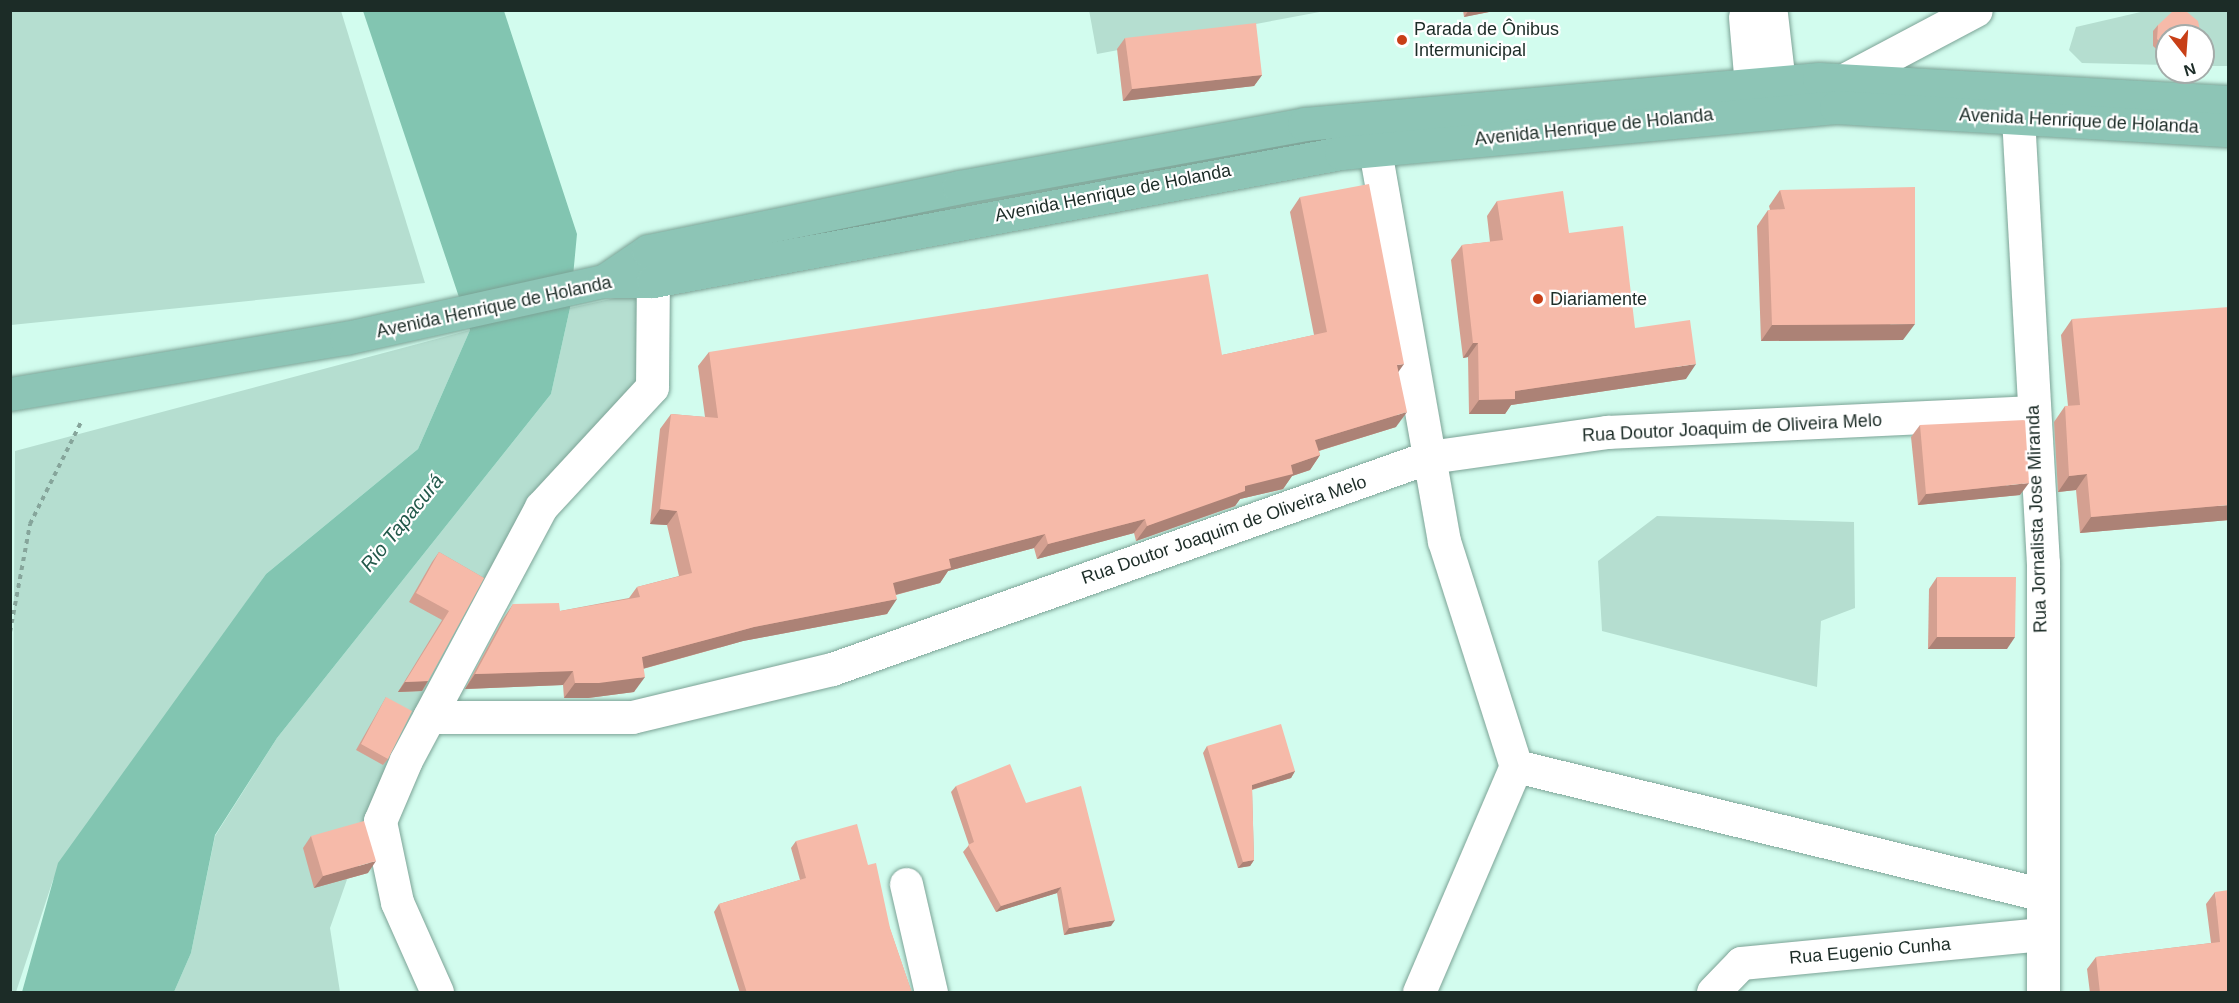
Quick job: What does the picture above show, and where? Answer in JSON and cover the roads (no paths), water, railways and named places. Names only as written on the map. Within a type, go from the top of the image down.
[{"type":"main road","points":[[604,281],[648,252],[959,187],[1304,124],[1765,84],[1844,80],[2229,102]]},
{"type":"main road","name":"Avenida Henrique de Holanda","points":[[10,394],[346,338],[604,281],[653,281],[1280,161],[1783,109],[2018,117],[2229,130]]},
{"type":"street","points":[[1844,80],[1976,10]]},
{"type":"street","points":[[1758,15],[1765,84]]},
{"type":"street","name":"Rua Jornalista Jose Miranda","points":[[2018,117],[2043,563],[2040,894],[2043,993]]},
{"type":"street","points":[[1375,150],[1444,541],[1516,765],[1419,992]]},
{"type":"street","points":[[437,993],[397,902],[380,821],[429,717],[542,507],[652,387],[653,281]]},
{"type":"street","name":"Rua Doutor Joaquim de Oliveira Melo","points":[[429,717],[632,717],[832,669],[1429,457],[1607,432],[2034,412]]},
{"type":"street","points":[[1516,765],[2040,894]]},
{"type":"street","points":[[906,884],[931,993]]},
{"type":"street","name":"Rua Eugenio Cunha","points":[[1713,993],[1741,963],[2040,934]]},
{"type":"water","name":"Rio Tapacurá","points":[[363,11],[504,11],[577,234],[570,308],[551,394],[277,738],[215,835],[191,953],[174,992],[22,992],[58,863],[266,574],[418,449],[470,330]]},
{"type":"place","name":"Parada de Ônibus Intermunicipal","points":[[1402,40]]},
{"type":"place","name":"Diariamente","points":[[1538,299]]}]
